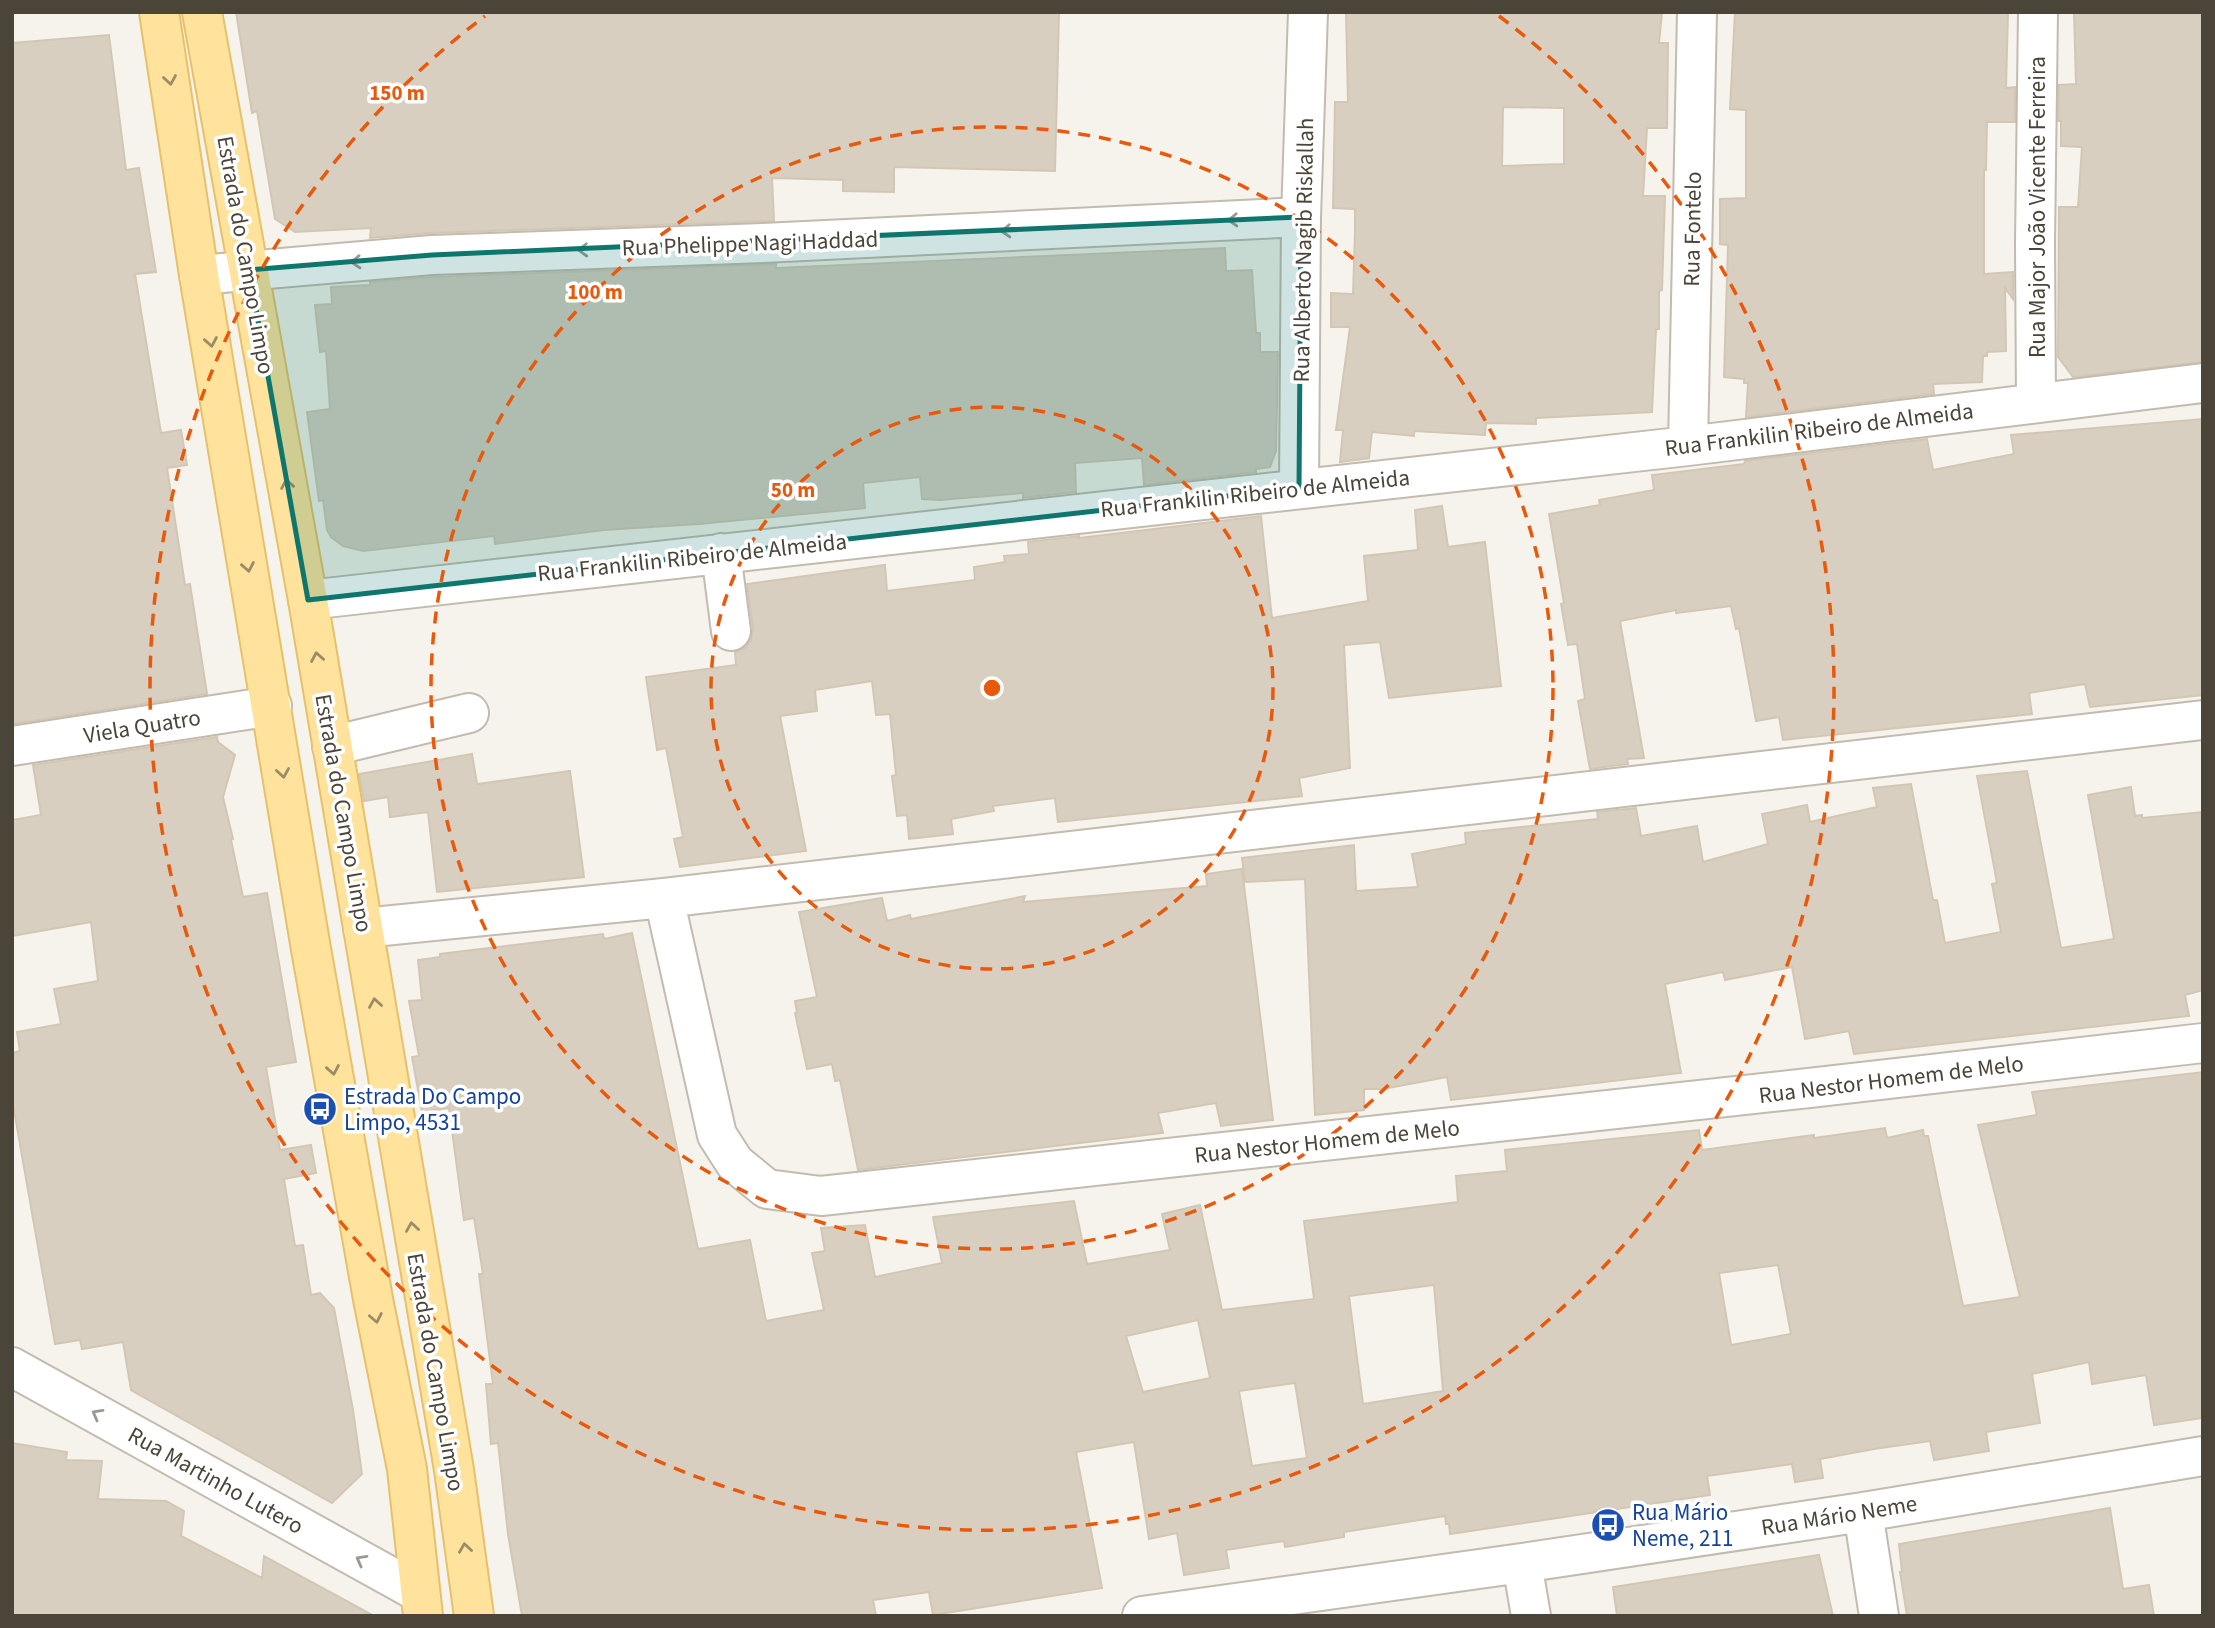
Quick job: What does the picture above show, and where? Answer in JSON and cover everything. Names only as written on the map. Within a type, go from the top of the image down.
[{"type":"main road","name":"Estrada do Campo Limpo","points":[[159,12],[199,275],[368,1272],[407,1469],[422,1604]]},
{"type":"main road","name":"Estrada do Campo Limpo","points":[[202,12],[308,600],[454,1471],[474,1616]]},
{"type":"street","name":"Rua Alberto Nagib Riskallah","points":[[1299,488],[1301,217],[1308,12]]},
{"type":"street","name":"Rua Fontelo","points":[[1688,446],[1697,12]]},
{"type":"street","name":"Rua Major João Vicente Ferreira","points":[[2036,401],[2038,12]]},
{"type":"street","name":"Rua Phelippe Nagi Haddad","points":[[199,275],[432,255],[1301,217]]},
{"type":"street","name":"Rua Frankilin Ribeiro de Almeida","points":[[308,600],[1688,446],[2036,401],[2203,383]]},
{"type":"street","points":[[721,553],[731,631]]},
{"type":"street","name":"Viela Quatro","points":[[12,746],[272,706]]},
{"type":"street","points":[[332,746],[469,713]]},
{"type":"street","points":[[363,929],[664,898],[2203,720]]},
{"type":"street","name":"Rua Nestor Homem de Melo","points":[[664,898],[717,1135],[735,1163],[766,1189],[821,1196],[2203,1043]]},
{"type":"street","name":"Rua Martinho Lutero","points":[[12,1367],[422,1604]]},
{"type":"street","name":"Rua Mário Neme","points":[[1142,1616],[1180,1613],[2202,1462]]},
{"type":"street","points":[[1863,1512],[1879,1616]]},
{"type":"street","points":[[1522,1563],[1531,1616]]},
{"type":"highlighted area","points":[[1301,217],[1299,488],[308,600],[249,270],[432,255]]},
{"type":"building","points":[[236,12],[1059,12],[1055,171],[894,167],[894,192],[843,191],[843,180],[772,178],[774,221],[431,233],[370,238],[371,228],[295,232],[275,219],[257,111],[252,113]]},
{"type":"building","points":[[1346,12],[1662,12],[1659,43],[1668,43],[1667,128],[1647,128],[1643,196],[1665,196],[1662,290],[1659,291],[1659,329],[1656,329],[1652,412],[1536,418],[1536,424],[1486,423],[1485,435],[1414,431],[1414,436],[1372,432],[1369,458],[1340,462],[1343,430],[1336,430],[1350,327],[1331,327],[1331,293],[1353,294],[1355,209],[1333,208],[1335,102],[1348,102]],"holes":[[[1503,107],[1564,108],[1564,164],[1502,166]]]},
{"type":"building","points":[[1735,12],[2008,12],[2006,88],[2015,87],[2015,122],[1987,122],[1984,274],[2013,272],[2013,299],[2005,288],[2006,351],[1987,352],[1987,356],[1983,356],[1982,382],[1933,384],[1934,394],[1746,417],[1748,383],[1744,383],[1744,379],[1724,377],[1728,245],[1720,244],[1720,199],[1746,198],[1746,110],[1730,109]]},
{"type":"building","points":[[2074,12],[2203,12],[2203,362],[2073,377],[2058,357],[2059,207],[2078,207],[2082,147],[2061,146],[2061,121],[2058,121],[2059,85],[2076,84]]},
{"type":"building","points":[[109,35],[126,170],[139,168],[156,272],[135,274],[161,433],[181,430],[187,465],[167,468],[185,585],[190,584],[207,694],[12,724],[12,43]]},
{"type":"building","points":[[1225,248],[1226,271],[1252,270],[1256,333],[1260,333],[1260,352],[1278,352],[1276,451],[1270,467],[1256,469],[1256,472],[1144,485],[1142,458],[1075,463],[1076,492],[1023,498],[1023,493],[940,500],[922,499],[920,477],[863,483],[865,508],[604,530],[495,544],[494,536],[363,551],[343,546],[331,537],[327,530],[323,500],[319,501],[307,412],[330,409],[326,351],[320,352],[315,305],[332,304],[331,287],[433,277],[776,264],[776,268]]},
{"type":"building","points":[[2203,419],[2203,695],[2090,707],[2085,684],[2029,693],[2032,714],[1783,740],[1779,717],[1756,721],[1739,628],[1736,629],[1731,606],[1676,613],[1676,610],[1620,621],[1644,758],[1627,759],[1628,764],[1590,769],[1578,701],[1585,699],[1577,644],[1568,645],[1549,514],[1600,505],[1599,500],[1654,490],[1652,475],[1744,464],[1745,461],[1927,439],[1933,470],[2014,454],[2011,435]]},
{"type":"building","points":[[1442,506],[1448,547],[1485,542],[1501,686],[1389,698],[1380,642],[1344,645],[1350,768],[1299,778],[1302,796],[1058,822],[1055,798],[993,806],[994,811],[951,819],[953,834],[909,839],[907,815],[897,816],[892,776],[896,775],[890,714],[876,715],[872,681],[815,690],[817,711],[780,716],[806,851],[680,867],[674,839],[683,837],[666,748],[657,750],[646,677],[736,665],[735,652],[745,648],[751,640],[753,629],[747,584],[885,565],[887,591],[975,580],[974,567],[1005,562],[1004,556],[1029,554],[1028,542],[1261,516],[1272,618],[1368,601],[1364,556],[1418,550],[1415,510]]},
{"type":"building","points":[[217,737],[218,742],[235,755],[223,797],[233,839],[231,840],[243,897],[267,893],[296,1062],[266,1067],[280,1150],[311,1145],[316,1173],[284,1179],[295,1246],[303,1245],[311,1295],[320,1293],[334,1308],[353,1410],[362,1474],[332,1503],[131,1390],[123,1342],[82,1349],[80,1340],[55,1344],[12,1099],[12,1053],[20,1051],[17,1032],[61,1024],[54,989],[98,981],[91,922],[12,936],[12,820],[41,815],[33,765]]},
{"type":"building","points":[[472,754],[477,784],[570,771],[584,877],[437,892],[428,812],[390,817],[388,797],[364,801],[359,774]]},
{"type":"building","points":[[2027,771],[2061,948],[2114,939],[2088,795],[2131,787],[2135,816],[2142,815],[2142,818],[2203,812],[2203,990],[2185,995],[2189,1016],[1854,1054],[1849,1031],[1805,1039],[1792,967],[1725,980],[1723,972],[1665,984],[1681,1073],[1451,1100],[1447,1077],[1383,1089],[1364,1089],[1364,1110],[1315,1115],[1305,879],[1245,882],[1242,858],[1354,845],[1356,891],[1418,887],[1412,854],[1466,844],[1465,833],[1598,819],[1597,812],[1636,808],[1641,836],[1697,826],[1703,862],[1768,844],[1762,814],[1807,805],[1810,822],[1877,807],[1873,788],[1911,784],[1933,900],[1937,900],[1945,943],[2001,932],[1992,884],[1997,883],[1977,776]]},
{"type":"building","points":[[1242,869],[1273,1120],[1221,1126],[1216,1103],[1158,1113],[1163,1133],[858,1170],[840,1080],[835,1081],[832,1064],[807,1069],[795,1001],[817,997],[799,912],[882,898],[887,921],[910,915],[911,919],[1025,896],[1023,902],[1207,886],[1206,874]]},
{"type":"building","points":[[632,933],[698,1249],[750,1240],[766,1321],[824,1310],[812,1253],[825,1251],[821,1228],[865,1225],[875,1277],[942,1263],[933,1217],[1074,1201],[1087,1264],[1170,1250],[1162,1214],[1200,1205],[1222,1310],[1314,1299],[1304,1221],[1458,1202],[1456,1176],[1507,1171],[1505,1150],[1699,1130],[1702,1150],[1885,1128],[1887,1138],[1923,1130],[1924,1136],[1928,1136],[1963,1306],[2020,1297],[1978,1125],[2037,1115],[2032,1092],[2203,1072],[2203,1418],[2154,1425],[2146,1375],[2092,1384],[2089,1362],[2032,1374],[2040,1423],[1986,1432],[1989,1451],[1934,1460],[1930,1441],[1874,1449],[1820,1459],[1823,1478],[1795,1482],[1792,1464],[1707,1476],[1710,1495],[1450,1534],[1445,1516],[1344,1532],[1344,1537],[1285,1547],[1284,1541],[1226,1550],[1229,1568],[1184,1575],[1177,1533],[1149,1539],[1134,1442],[1076,1452],[1102,1588],[933,1615],[929,1592],[873,1600],[876,1616],[522,1616],[508,1534],[498,1443],[491,1444],[486,1384],[493,1384],[479,1274],[483,1274],[474,1218],[464,1220],[449,1108],[422,1112],[412,1057],[419,1056],[409,1001],[422,1000],[418,960],[440,957],[440,954],[603,934],[604,939]],"holes":[[[1778,1265],[1791,1334],[1731,1345],[1719,1273]],[[1434,1285],[1443,1391],[1363,1404],[1349,1296]],[[1198,1320],[1210,1378],[1143,1392],[1126,1336]],[[1295,1383],[1307,1458],[1252,1466],[1239,1391]]]},
{"type":"building","points":[[12,1443],[67,1452],[66,1460],[102,1461],[98,1499],[166,1501],[184,1511],[181,1536],[262,1578],[264,1556],[374,1616],[12,1616]]},
{"type":"building","points":[[2110,1508],[2123,1589],[2149,1585],[2154,1616],[1907,1616],[1899,1544]]},
{"type":"building","points":[[1819,1555],[1833,1616],[1617,1616],[1613,1587]]},
{"type":"place","name":"Estrada Do Campo Limpo, 4531","points":[[320,1109]]},
{"type":"place","name":"Rua Mário Neme, 211","points":[[1608,1525]]}]
